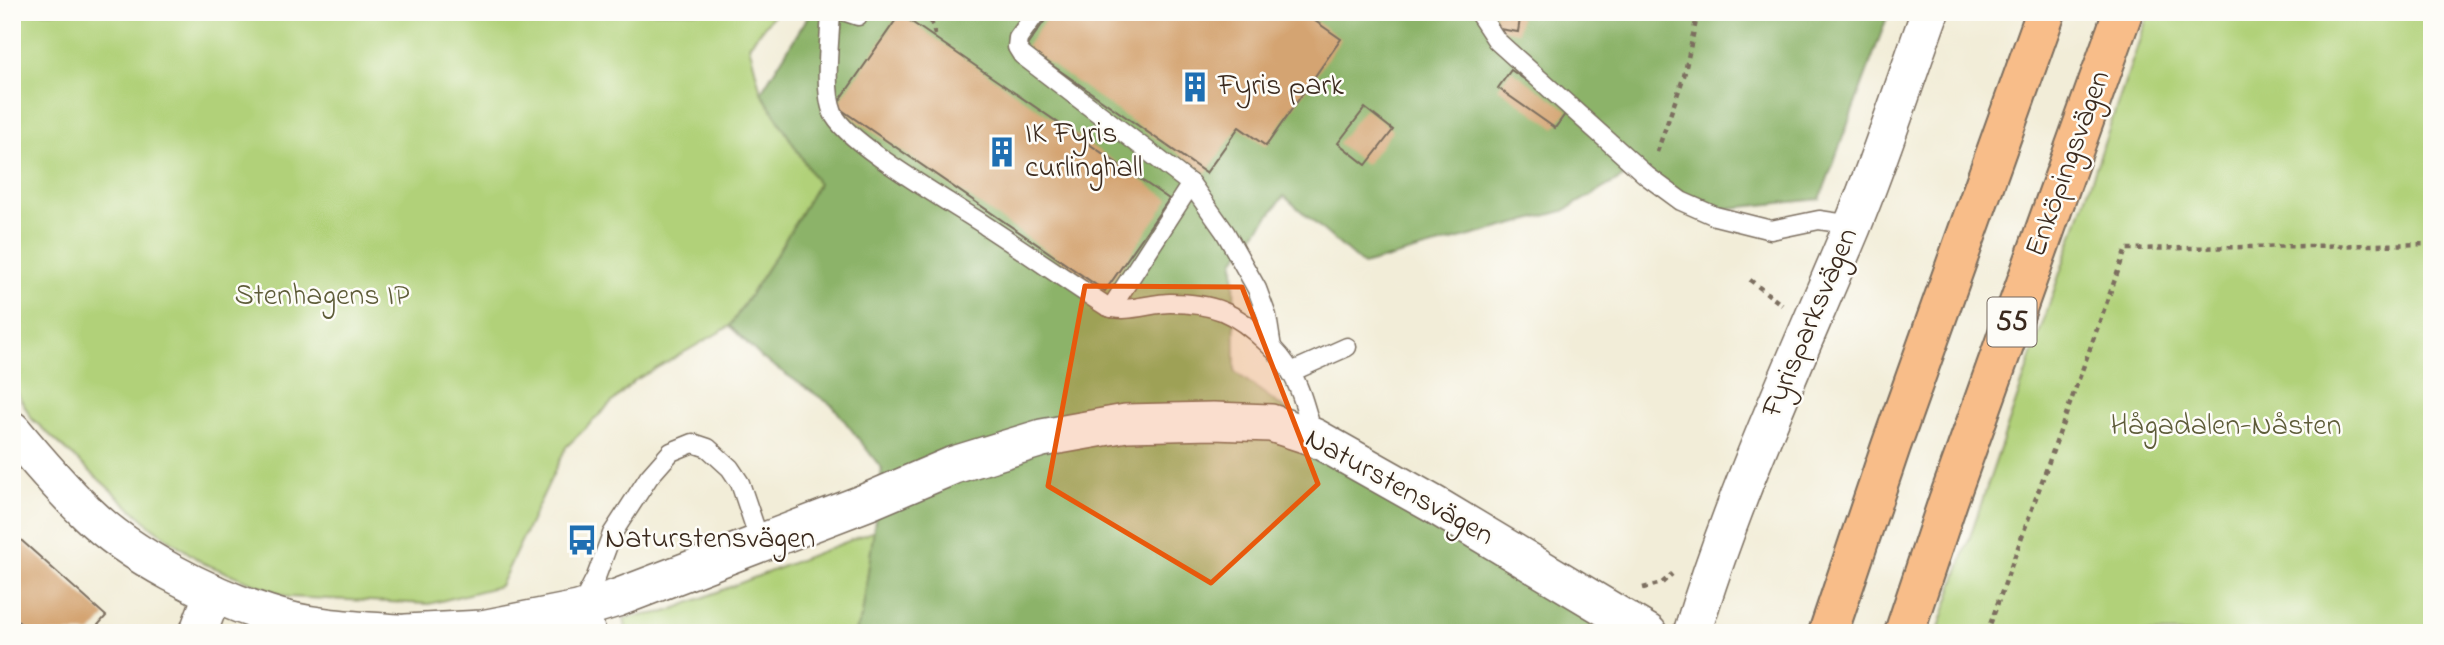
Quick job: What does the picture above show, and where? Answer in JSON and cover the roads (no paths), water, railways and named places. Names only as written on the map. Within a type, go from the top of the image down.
[{"type":"main road","name":"55","points":[[1828,633],[1891,446],[2046,12]]},
{"type":"main road","name":"Enköpingsvägen","points":[[1904,633],[2123,12]]},
{"type":"street","name":"Fyrisparksvägen","points":[[1692,633],[1708,581],[1808,325],[1853,225],[1930,12]]},
{"type":"street","name":"Naturstensvägen","points":[[406,633],[482,629],[588,616],[617,598],[954,466],[1042,438],[1126,423],[1213,421],[1271,424],[1293,428],[1314,437],[1433,504],[1648,633]]},
{"type":"street","points":[[12,430],[89,515],[142,556],[213,593],[268,615],[339,629],[398,633]]},
{"type":"street","points":[[198,633],[213,593]]},
{"type":"lane","points":[[831,12],[828,69],[830,103],[833,115],[844,129],[916,181],[1111,308],[1168,303],[1213,307],[1239,318],[1272,348],[1291,372],[1314,437]]},
{"type":"lane","points":[[1037,12],[1018,38],[1017,47],[1022,55],[1191,184],[1225,232],[1257,289],[1267,316],[1272,348]]},
{"type":"lane","points":[[1478,12],[1497,41],[1647,176],[1681,201],[1715,216],[1771,230],[1819,220],[1853,225]]},
{"type":"lane","points":[[1111,308],[1191,184]]},
{"type":"lane","points":[[1291,372],[1347,347]]},
{"type":"lane","points":[[588,616],[596,577],[612,534],[649,477],[671,452],[693,443],[708,448],[730,468],[740,483],[760,542]]},
{"type":"place","name":"Fyris park","points":[[1195,87]]},
{"type":"place","name":"IK Fyris curlinghall","points":[[1002,152]]},
{"type":"place","name":"Naturstensvägen","points":[[582,540]]},
{"type":"park label","name":"Stenhagens IP","points":[[322,297]]},
{"type":"park label","name":"Hågadalen-Nåsten","points":[[2226,427]]}]
